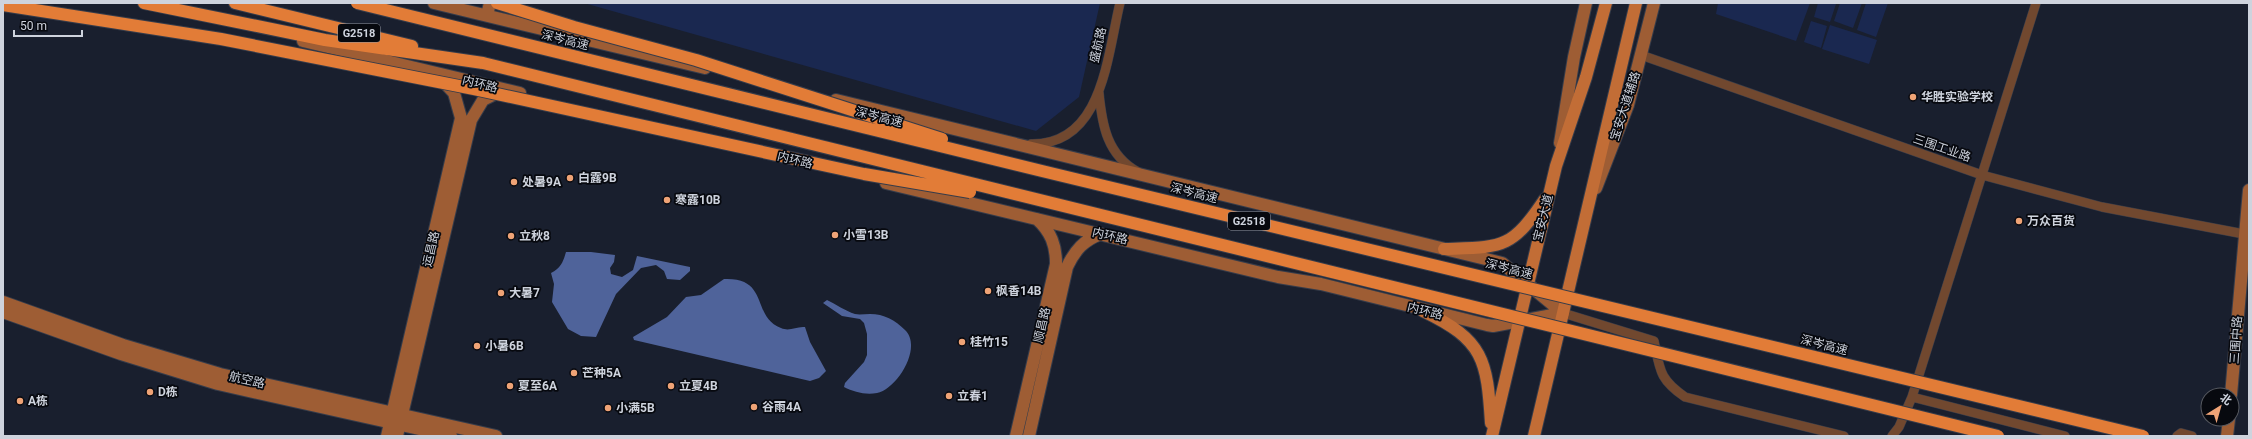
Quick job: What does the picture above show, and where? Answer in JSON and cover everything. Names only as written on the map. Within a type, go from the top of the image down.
[{"type":"highway","points":[[144,3],[325,40],[483,63]]},
{"type":"highway","name":"G2518","points":[[235,3],[483,63],[1055,206],[1998,436]]},
{"type":"highway","name":"深岑高速","points":[[357,3],[1042,171],[2143,436]]},
{"type":"highway","points":[[497,3],[574,27],[696,60],[1042,171]]},
{"type":"highway","points":[[4,5],[221,39],[474,88],[864,174],[1055,206]]},
{"type":"main road","name":"内环路","points":[[144,3],[1278,277],[1321,284],[1423,311],[1493,326],[1563,314]]},
{"type":"main road","points":[[434,3],[1020,144],[1502,263],[1563,314]]},
{"type":"main road","points":[[487,16],[490,3]]},
{"type":"main road","points":[[1556,166],[1574,57],[1586,3]]},
{"type":"main road","name":"宝安大道","points":[[1492,436],[1556,166],[1586,77],[1606,3]]},
{"type":"main road","points":[[1535,434],[1589,206],[1615,85],[1636,3]]},
{"type":"main road","name":"宝安大道辅路","points":[[1589,206],[1628,104],[1654,3]]},
{"type":"main road","name":"运昌路","points":[[396,422],[461,118],[454,93],[446,82],[431,72]]},
{"type":"main road","name":"运昌路","points":[[386,436],[396,422],[471,120],[483,100],[493,93],[506,90]]},
{"type":"main road","name":"三围中路","points":[[2232,387],[2249,190]]},
{"type":"main road","points":[[1444,249],[1491,247],[1504,243],[1523,229],[1550,191]]},
{"type":"main road","name":"顺昌路","points":[[1016,436],[1056,264],[1053,240],[1047,229],[1037,219]]},
{"type":"main road","name":"顺昌路","points":[[1029,436],[1067,266],[1080,246],[1090,238],[1101,234]]},
{"type":"main road","name":"航空路","points":[[3,302],[123,345],[220,374],[451,436]]},
{"type":"main road","points":[[1423,311],[1454,327],[1466,336],[1480,356],[1488,380],[1492,436]]},
{"type":"main road","name":"航空路","points":[[3,312],[121,354],[218,384],[396,422],[496,436]]},
{"type":"street","name":"盛航路","points":[[1098,93],[1120,3]]},
{"type":"street","points":[[1892,436],[1899,427],[1912,397],[2036,3]]},
{"type":"street","name":"三围工业路","points":[[1641,55],[1982,175],[2102,207],[2244,234]]},
{"type":"street","points":[[1020,144],[1052,143],[1066,137],[1077,128],[1087,116],[1098,93]]},
{"type":"street","points":[[1098,93],[1102,123],[1109,143],[1128,166],[1146,176]]},
{"type":"street","points":[[1563,314],[1654,341],[1662,377],[1671,387],[1684,397],[1844,436]]},
{"type":"street","points":[[1912,397],[2066,436]]},
{"type":"street","points":[[2177,436],[2181,433],[2192,436]]},
{"type":"shaded area","points":[[584,3],[1100,3],[1079,97],[1036,131]]},
{"type":"shaded area","points":[[1718,3],[1810,3],[1796,41],[1716,14]]},
{"type":"shaded area","points":[[1818,3],[1836,4],[1830,22],[1814,17]]},
{"type":"shaded area","points":[[1840,3],[1862,3],[1853,28],[1834,21]]},
{"type":"shaded area","points":[[1866,3],[1888,3],[1876,37],[1857,30]]},
{"type":"shaded area","points":[[1811,21],[1827,26],[1821,48],[1804,42]]},
{"type":"shaded area","points":[[1830,25],[1877,40],[1869,64],[1822,49]]},
{"type":"shaded area","points":[[566,252],[591,252],[615,255],[614,262],[610,268],[611,274],[622,277],[633,270],[637,256],[690,267],[690,271],[680,280],[667,279],[664,271],[656,265],[641,268],[616,294],[596,337],[581,336],[568,329],[552,302],[554,284],[551,273],[561,264]]},
{"type":"shaded area","points":[[724,279],[738,280],[748,284],[754,291],[766,315],[772,323],[784,329],[805,327],[810,342],[826,371],[819,378],[810,381],[634,340],[633,337],[667,317],[686,297],[701,295]]},
{"type":"shaded area","points":[[827,300],[855,314],[875,314],[889,318],[901,326],[910,337],[911,346],[905,366],[899,376],[885,390],[868,394],[856,392],[844,387],[845,383],[864,362],[867,355],[867,334],[864,323],[860,319],[842,316],[823,303]]},
{"type":"place","name":"华胜实验学校","points":[[1913,97]]},
{"type":"place","name":"白露9B","points":[[570,178]]},
{"type":"place","name":"处暑9A","points":[[514,182]]},
{"type":"place","name":"寒露10B","points":[[667,200]]},
{"type":"place","name":"万众百货","points":[[2019,221]]},
{"type":"place","name":"小雪13B","points":[[835,235]]},
{"type":"place","name":"立秋8","points":[[511,236]]},
{"type":"place","name":"枫香14B","points":[[988,291]]},
{"type":"place","name":"大暑7","points":[[501,293]]},
{"type":"place","name":"桂竹15","points":[[962,342]]},
{"type":"place","name":"小暑6B","points":[[477,346]]},
{"type":"place","name":"芒种5A","points":[[574,373]]},
{"type":"place","name":"夏至6A","points":[[510,386]]},
{"type":"place","name":"立夏4B","points":[[671,386]]},
{"type":"place","name":"D栋","points":[[150,392]]},
{"type":"place","name":"立春1","points":[[949,396]]},
{"type":"place","name":"A栋","points":[[20,401]]},
{"type":"place","name":"谷雨4A","points":[[754,407]]},
{"type":"place","name":"小满5B","points":[[608,408]]}]
